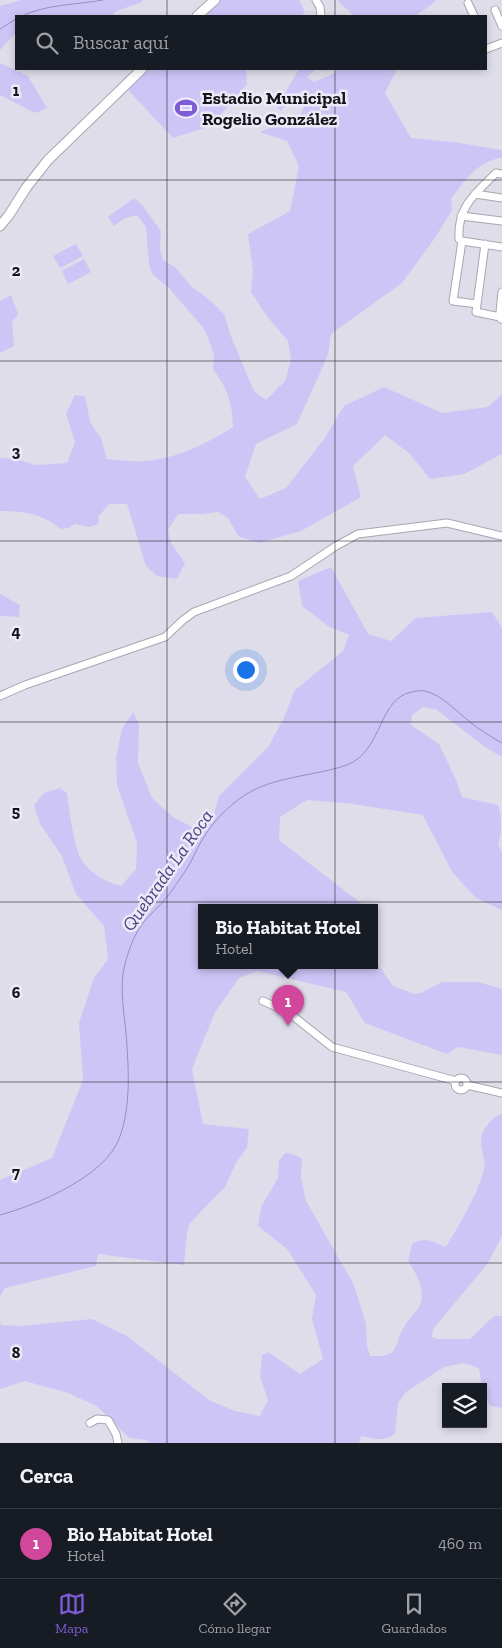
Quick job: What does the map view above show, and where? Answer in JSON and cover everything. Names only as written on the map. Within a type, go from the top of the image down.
[{"type":"main road","points":[[198,15],[215,0]]},
{"type":"main road","points":[[0,226],[48,160],[141,70]]},
{"type":"street","points":[[316,0],[322,15]]},
{"type":"street","points":[[468,3],[474,15]]},
{"type":"street","points":[[495,10],[502,26]]},
{"type":"street","points":[[487,47],[502,43]]},
{"type":"street","points":[[502,174],[496,173],[467,202],[461,216],[458,239],[502,246]]},
{"type":"street","points":[[475,194],[502,198]]},
{"type":"street","points":[[461,216],[502,222]]},
{"type":"street","points":[[462,241],[453,301],[477,304]]},
{"type":"street","points":[[485,244],[476,312],[501,318],[502,292]]},
{"type":"street","points":[[0,696],[33,682],[166,637],[194,612],[291,576],[336,546],[358,534],[447,523],[502,536]]},
{"type":"street","points":[[263,1001],[288,1012],[332,1047],[456,1081],[455,1087],[458,1090],[464,1090],[467,1085],[502,1093]]},
{"type":"street","points":[[90,1423],[97,1418],[108,1420],[116,1434],[118,1443]]},
{"type":"shaded area","points":[[22,0],[143,0],[114,12],[113,15],[15,15],[15,34],[0,50],[0,6]]},
{"type":"shaded area","points":[[219,0],[299,0],[305,12],[302,15],[208,15],[208,11]]},
{"type":"shaded area","points":[[338,0],[435,0],[435,2],[416,15],[352,15]]},
{"type":"shaded area","points":[[0,63],[28,76],[47,108],[35,113],[0,95]]},
{"type":"shaded area","name":"Estadio Municipal Rogelio González","points":[[145,70],[246,70],[247,84],[211,126],[173,138],[129,91],[130,83]]},
{"type":"shaded area","points":[[298,70],[315,70],[307,77],[314,82],[338,70],[396,70],[385,93],[411,138],[454,142],[502,150],[502,157],[478,168],[462,185],[451,199],[452,210],[435,238],[402,283],[331,334],[328,355],[297,424],[256,444],[245,477],[260,499],[286,488],[324,439],[344,406],[384,387],[442,413],[488,407],[502,394],[502,454],[464,474],[430,479],[409,453],[385,435],[353,466],[361,497],[301,531],[259,543],[238,536],[228,518],[218,512],[178,514],[168,530],[171,543],[185,563],[177,579],[157,576],[146,566],[127,504],[109,504],[99,516],[98,524],[90,527],[75,524],[69,528],[61,529],[39,516],[0,511],[0,458],[17,459],[35,465],[67,463],[75,442],[66,414],[75,395],[85,396],[90,422],[101,438],[107,459],[141,461],[169,457],[213,439],[233,427],[230,403],[226,390],[213,369],[214,355],[205,330],[169,288],[153,275],[149,264],[146,227],[137,215],[125,218],[114,226],[108,217],[134,198],[142,205],[161,231],[160,249],[163,260],[175,267],[191,286],[211,301],[224,314],[232,339],[254,391],[266,400],[285,381],[291,360],[288,341],[266,315],[251,292],[253,271],[248,234],[290,211],[299,166],[287,141],[260,132],[272,127],[294,128],[306,103],[305,89],[290,99],[281,111],[277,107]]},
{"type":"shaded area","points":[[76,244],[83,256],[60,268],[53,256]]},
{"type":"shaded area","points":[[84,259],[91,272],[68,284],[62,271]]},
{"type":"shaded area","points":[[11,295],[18,314],[12,322],[14,346],[0,353],[0,301]]},
{"type":"shaded area","points":[[331,567],[368,634],[391,641],[416,618],[492,612],[502,628],[502,757],[485,747],[437,710],[423,707],[412,715],[411,725],[439,744],[462,797],[498,805],[501,825],[498,845],[502,852],[502,910],[476,898],[452,872],[423,815],[353,804],[307,800],[280,817],[279,840],[362,904],[198,904],[198,969],[378,969],[378,964],[393,986],[414,994],[421,993],[442,982],[478,982],[502,989],[502,1055],[458,1047],[447,1054],[365,1023],[346,992],[257,971],[239,978],[215,1012],[192,1069],[203,1124],[249,1129],[247,1148],[237,1161],[225,1187],[190,1223],[187,1232],[184,1265],[98,1254],[96,1266],[5,1288],[0,1296],[0,1180],[52,1158],[83,1080],[79,1023],[94,978],[108,959],[104,926],[76,894],[62,856],[40,824],[34,805],[44,793],[60,788],[67,793],[77,849],[83,862],[100,877],[121,886],[136,869],[137,843],[117,785],[116,758],[122,729],[133,712],[139,724],[138,763],[152,798],[173,817],[192,827],[213,818],[219,796],[268,747],[283,720],[295,690],[343,651],[349,635],[328,626],[302,606],[298,581]]},
{"type":"shaded area","points":[[0,594],[20,605],[19,617],[0,616]]},
{"type":"shaded area","points":[[502,1113],[502,1236],[488,1263],[433,1329],[432,1337],[437,1339],[470,1339],[494,1316],[502,1316],[502,1408],[490,1406],[487,1400],[487,1383],[481,1383],[479,1368],[464,1363],[444,1367],[406,1392],[398,1403],[395,1434],[391,1437],[375,1439],[361,1436],[359,1443],[148,1443],[147,1440],[129,1438],[97,1406],[68,1393],[25,1381],[0,1389],[0,1320],[1,1325],[20,1326],[92,1319],[127,1336],[209,1400],[235,1411],[260,1416],[268,1400],[260,1377],[262,1355],[268,1352],[300,1374],[323,1359],[312,1319],[316,1295],[287,1249],[258,1226],[261,1207],[278,1178],[279,1161],[285,1153],[300,1157],[302,1160],[301,1177],[306,1201],[353,1283],[366,1323],[367,1345],[370,1356],[391,1353],[404,1327],[420,1305],[422,1299],[419,1282],[408,1261],[412,1244],[425,1240],[446,1247],[481,1180],[485,1165],[481,1137],[487,1126]]},
{"type":"waterway","points":[[24,15],[51,7],[103,0]]},
{"type":"waterway","points":[[0,29],[15,20]]},
{"type":"waterway","name":"Quebrada La Roca","points":[[0,1215],[50,1197],[68,1188],[99,1166],[111,1153],[119,1139],[123,1128],[128,1093],[128,1058],[122,992],[123,974],[128,954],[143,923],[171,892],[188,867],[206,833],[226,810],[256,789],[282,780],[335,769],[359,758],[368,749],[393,704],[401,696],[412,692],[423,691],[437,696],[478,728],[502,743]]},
{"type":"place","name":"Estadio Municipal Rogelio González","points":[[186,108]]},
{"type":"place","name":"Bio Habitat Hotel","points":[[288,1026]]}]
